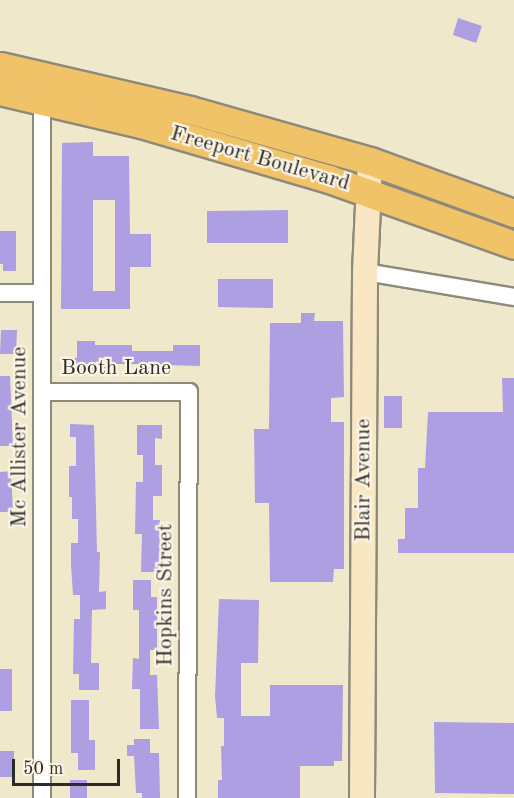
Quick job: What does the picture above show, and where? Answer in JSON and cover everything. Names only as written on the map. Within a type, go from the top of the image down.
[{"type":"main road","name":"Freeport Boulevard","points":[[0,66],[42,88],[141,124],[369,192],[514,245]]},
{"type":"main road","name":"Freeport Boulevard","points":[[0,91],[42,88],[190,110],[370,161],[514,213]]},
{"type":"street","name":"Mc Allister Avenue","points":[[42,88],[42,798]]},
{"type":"street","name":"Blair Avenue","points":[[362,798],[365,272],[370,161]]},
{"type":"street","points":[[365,272],[514,297]]},
{"type":"street","points":[[0,293],[42,293]]},
{"type":"street","name":"Booth Lane","points":[[42,392],[189,392]]},
{"type":"street","name":"Hopkins Street","points":[[187,798],[189,392]]},
{"type":"building","points":[[458,18],[482,26],[476,43],[453,35]]},
{"type":"building","points":[[93,142],[93,156],[129,156],[130,234],[151,234],[151,267],[130,267],[130,309],[61,309],[62,143]],"holes":[[[93,200],[115,200],[115,291],[93,291]]]},
{"type":"building","points":[[288,210],[288,243],[207,243],[207,211]]},
{"type":"building","points":[[0,231],[16,231],[16,271],[3,271],[3,264],[0,264]]},
{"type":"building","points":[[218,279],[273,279],[273,308],[218,307]]},
{"type":"building","points":[[301,313],[315,313],[314,321],[343,321],[344,397],[331,398],[331,422],[344,422],[344,569],[334,569],[333,582],[270,582],[269,503],[255,503],[254,429],[269,429],[270,323],[301,323]]},
{"type":"building","points":[[1,330],[17,330],[16,354],[0,354]]},
{"type":"building","points":[[77,341],[95,341],[95,345],[132,345],[132,351],[173,351],[173,345],[200,345],[200,366],[166,365],[166,370],[139,370],[139,364],[114,364],[114,371],[70,371],[70,358],[77,358]]},
{"type":"building","points":[[0,376],[10,376],[13,446],[0,446]]},
{"type":"building","points":[[502,378],[514,378],[514,553],[398,553],[398,539],[405,539],[405,508],[418,508],[418,468],[425,468],[428,412],[503,412]]},
{"type":"building","points":[[384,396],[402,396],[402,428],[384,428]]},
{"type":"building","points":[[70,424],[94,425],[97,552],[100,552],[99,592],[106,591],[106,609],[92,610],[91,663],[99,663],[99,690],[79,690],[79,674],[73,674],[74,619],[80,619],[80,595],[73,595],[71,565],[71,543],[78,543],[78,519],[72,519],[72,497],[69,497],[69,466],[76,466],[76,437],[70,437]]},
{"type":"building","points":[[137,425],[162,425],[162,439],[155,438],[155,465],[162,465],[162,496],[153,496],[153,520],[160,520],[159,572],[141,572],[142,534],[135,534],[136,482],[143,482],[143,455],[137,455]]},
{"type":"building","points":[[11,471],[13,512],[0,512],[0,472]]},
{"type":"building","points":[[133,580],[151,580],[151,597],[157,597],[157,650],[150,650],[150,675],[157,675],[159,729],[140,729],[140,689],[132,689],[133,658],[139,659],[139,610],[133,610]]},
{"type":"building","points":[[219,599],[259,600],[258,663],[241,663],[241,716],[270,716],[270,685],[343,685],[342,761],[334,761],[334,766],[300,766],[300,798],[218,798],[218,780],[222,780],[221,746],[224,746],[224,718],[217,718],[215,696]]},
{"type":"building","points":[[0,669],[12,669],[12,711],[0,711]]},
{"type":"building","points":[[71,700],[89,700],[89,740],[95,740],[95,770],[78,770],[78,753],[71,753]]},
{"type":"building","points":[[434,722],[514,723],[514,794],[435,793]]},
{"type":"building","points":[[134,739],[150,739],[150,753],[159,753],[160,798],[142,798],[142,793],[136,793],[134,756],[127,756],[127,745],[134,745]]},
{"type":"building","points":[[0,751],[14,751],[14,777],[0,777]]},
{"type":"building","points":[[70,780],[87,780],[87,798],[70,798]]}]
